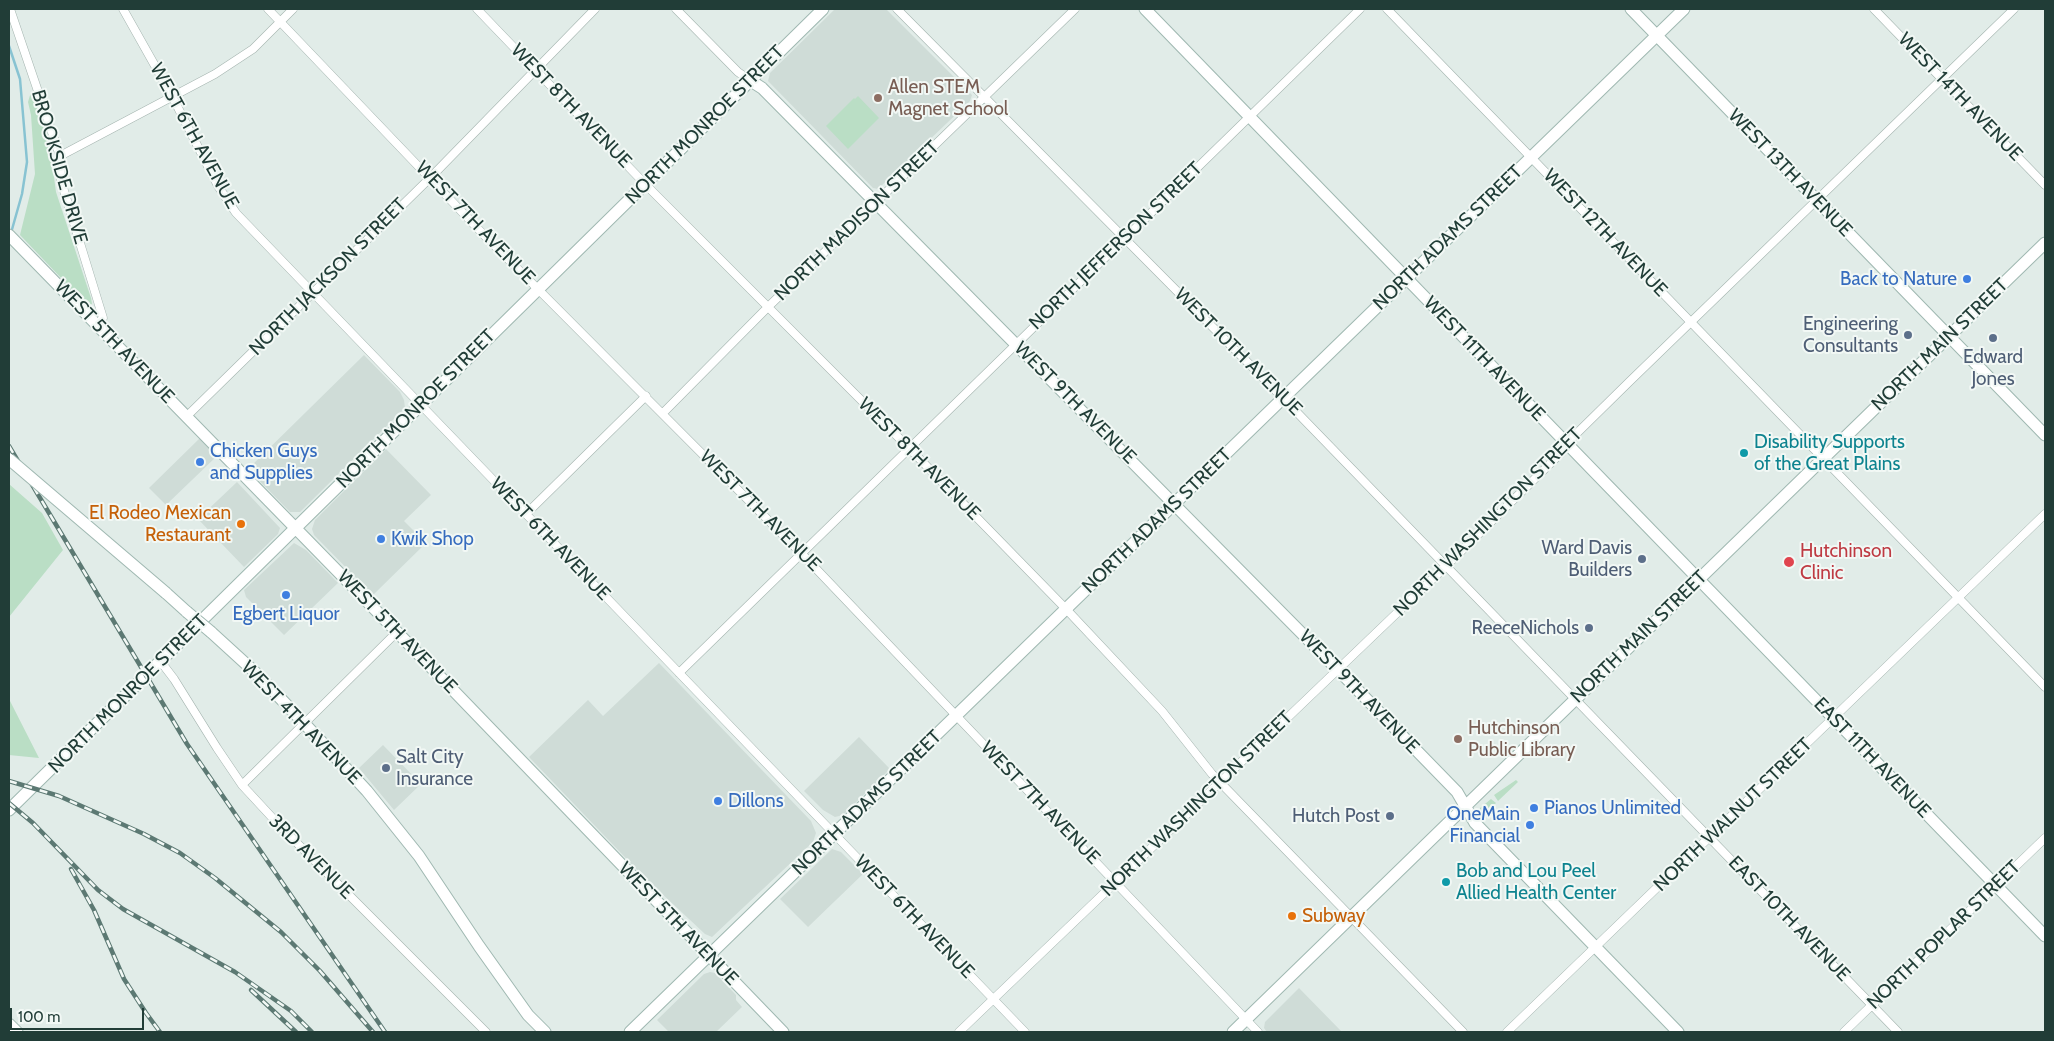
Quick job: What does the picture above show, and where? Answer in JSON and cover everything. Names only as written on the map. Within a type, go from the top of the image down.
[{"type":"street","name":"BROOKSIDE DRIVE","points":[[10,9],[60,156],[61,181],[103,318],[98,324]]},
{"type":"street","name":"WEST 6TH AVENUE","points":[[123,9],[172,96],[218,186],[236,213],[312,294],[1026,1032]]},
{"type":"street","name":"WEST 7TH AVENUE","points":[[268,9],[538,289],[802,554],[1258,1032]]},
{"type":"street","points":[[60,156],[215,74],[253,49],[293,9]]},
{"type":"street","name":"WEST 8TH AVENUE","points":[[477,9],[645,184],[909,448],[1067,610],[1162,711],[1220,782],[1463,1032]]},
{"type":"street","name":"NORTH JACKSON STREET","points":[[187,416],[430,178],[595,9]]},
{"type":"street","name":"WEST 9TH AVENUE","points":[[676,9],[738,72],[762,88],[1175,503],[1457,792],[1476,825],[1678,1032]]},
{"type":"street","name":"NORTH MONROE STREET","points":[[9,810],[823,9]]},
{"type":"street","name":"WEST 10TH AVENUE","points":[[897,9],[1283,398],[1576,699]]},
{"type":"street","name":"NORTH MADISON STREET","points":[[662,413],[768,307],[1075,9]]},
{"type":"street","name":"WEST 11TH AVENUE","points":[[1145,9],[1699,579]]},
{"type":"street","name":"NORTH JEFFERSON STREET","points":[[679,673],[1360,9]]},
{"type":"street","name":"WEST 12TH AVENUE","points":[[1387,9],[2045,687]]},
{"type":"street","name":"WEST 13TH AVENUE","points":[[1631,9],[2045,435]]},
{"type":"street","name":"NORTH ADAMS STREET","points":[[630,1032],[1067,610],[1684,9]]},
{"type":"street","name":"WEST 14TH AVENUE","points":[[1874,9],[2045,185]]},
{"type":"street","name":"NORTH WASHINGTON STREET","points":[[959,1032],[1446,566],[1568,445],[1573,437],[2014,9]]},
{"type":"street","name":"WEST 5TH AVENUE","points":[[9,234],[783,1032]]},
{"type":"street","name":"NORTH MAIN STREET","points":[[1233,1032],[2045,243]]},
{"type":"street","points":[[526,514],[646,396]]},
{"type":"street","name":"WEST 4TH AVENUE","points":[[9,459],[188,612],[256,674],[361,784],[419,856],[528,1015],[544,1032]]},
{"type":"street","name":"NORTH WALNUT STREET","points":[[1507,1032],[2045,514]]},
{"type":"street","name":"EAST 11TH AVENUE","points":[[1699,579],[2045,936]]},
{"type":"street","points":[[242,785],[397,632]]},
{"type":"street","name":"3RD AVENUE","points":[[160,662],[174,679],[216,748],[242,785],[286,832],[486,1032]]},
{"type":"street","name":"EAST 10TH AVENUE","points":[[1576,699],[1898,1032]]},
{"type":"street","name":"NORTH POPLAR STREET","points":[[1844,1032],[2045,838]]},
{"type":"street","points":[[9,1024],[17,1032]]},
{"type":"shaded area","name":"Allen STEM Magnet School","points":[[835,9],[886,9],[972,95],[970,101],[878,189],[873,188],[768,81],[770,73]]},
{"type":"shaded area","points":[[364,355],[400,392],[405,408],[300,512],[290,512],[248,469]]},
{"type":"shaded area","points":[[200,438],[217,456],[166,505],[149,488]]},
{"type":"shaded area","points":[[386,449],[431,495],[404,521],[426,543],[373,595],[314,535],[312,529],[315,520]]},
{"type":"shaded area","points":[[237,482],[280,528],[278,534],[244,567],[198,519]]},
{"type":"shaded area","points":[[294,543],[306,550],[338,583],[284,635],[246,597],[244,590]]},
{"type":"shaded area","points":[[659,663],[811,821],[816,833],[813,842],[712,937],[705,934],[642,875],[529,757],[588,700],[603,716]]},
{"type":"shaded area","points":[[859,737],[890,769],[843,815],[835,817],[823,810],[804,791]]},
{"type":"shaded area","points":[[383,745],[421,784],[394,810],[359,768]]},
{"type":"shaded area","points":[[832,849],[841,852],[863,874],[808,927],[780,899]]},
{"type":"shaded area","points":[[715,973],[736,995],[736,1000],[742,1007],[716,1032],[669,1032],[657,1020],[704,974]]},
{"type":"shaded area","points":[[1299,988],[1342,1032],[1267,1032],[1264,1028],[1265,1022]]},
{"type":"green space","points":[[31,92],[48,134],[56,192],[91,298],[92,304],[90,305],[84,302],[20,235],[35,174],[31,115],[28,102]]},
{"type":"green space","points":[[858,96],[879,118],[848,149],[826,126]]},
{"type":"green space","points":[[9,484],[42,513],[63,550],[9,617]]},
{"type":"green space","points":[[9,699],[39,758],[9,755]]},
{"type":"green space","points":[[1516,780],[1518,782],[1498,801],[1494,795]]},
{"type":"green space","points":[[1491,799],[1496,803],[1481,817],[1480,808]]},
{"type":"waterway","points":[[9,46],[20,79],[27,162],[22,194],[11,233]]},
{"type":"railway","points":[[9,446],[187,744],[385,1032]]},
{"type":"railway","points":[[9,781],[59,796],[144,834],[180,853],[215,878],[281,932],[320,971],[373,1032]]},
{"type":"railway","points":[[9,803],[33,823],[98,890],[123,909],[235,972],[291,1011],[312,1032]]},
{"type":"railway","points":[[71,869],[94,910],[124,979],[160,1032]]},
{"type":"railway","points":[[251,990],[296,1032]]},
{"type":"place","name":"Allen STEM Magnet School","points":[[878,98]]},
{"type":"place","name":"Back to Nature","points":[[1967,279]]},
{"type":"place","name":"Engineering Consultants","points":[[1908,335]]},
{"type":"place","name":"Edward Jones","points":[[1993,338]]},
{"type":"place","name":"Disability Supports of the Great Plains","points":[[1744,453]]},
{"type":"place","name":"Chicken Guys and Supplies","points":[[200,462]]},
{"type":"place","name":"El Rodeo Mexican Restaurant","points":[[241,524]]},
{"type":"place","name":"Kwik Shop","points":[[381,539]]},
{"type":"place","name":"Ward Davis Builders","points":[[1642,559]]},
{"type":"place","name":"Hutchinson Clinic","points":[[1789,562]]},
{"type":"place","name":"Egbert Liquor","points":[[286,595]]},
{"type":"place","name":"ReeceNichols","points":[[1589,628]]},
{"type":"place","name":"Hutchinson Public Library","points":[[1458,739]]},
{"type":"place","name":"Salt City Insurance","points":[[386,768]]},
{"type":"place","name":"Dillons","points":[[718,801]]},
{"type":"place","name":"Pianos Unlimited","points":[[1534,808]]},
{"type":"place","name":"Hutch Post","points":[[1390,816]]},
{"type":"place","name":"OneMain Financial","points":[[1530,825]]},
{"type":"place","name":"Bob and Lou Peel Allied Health Center","points":[[1446,882]]},
{"type":"place","name":"Subway","points":[[1292,916]]}]
